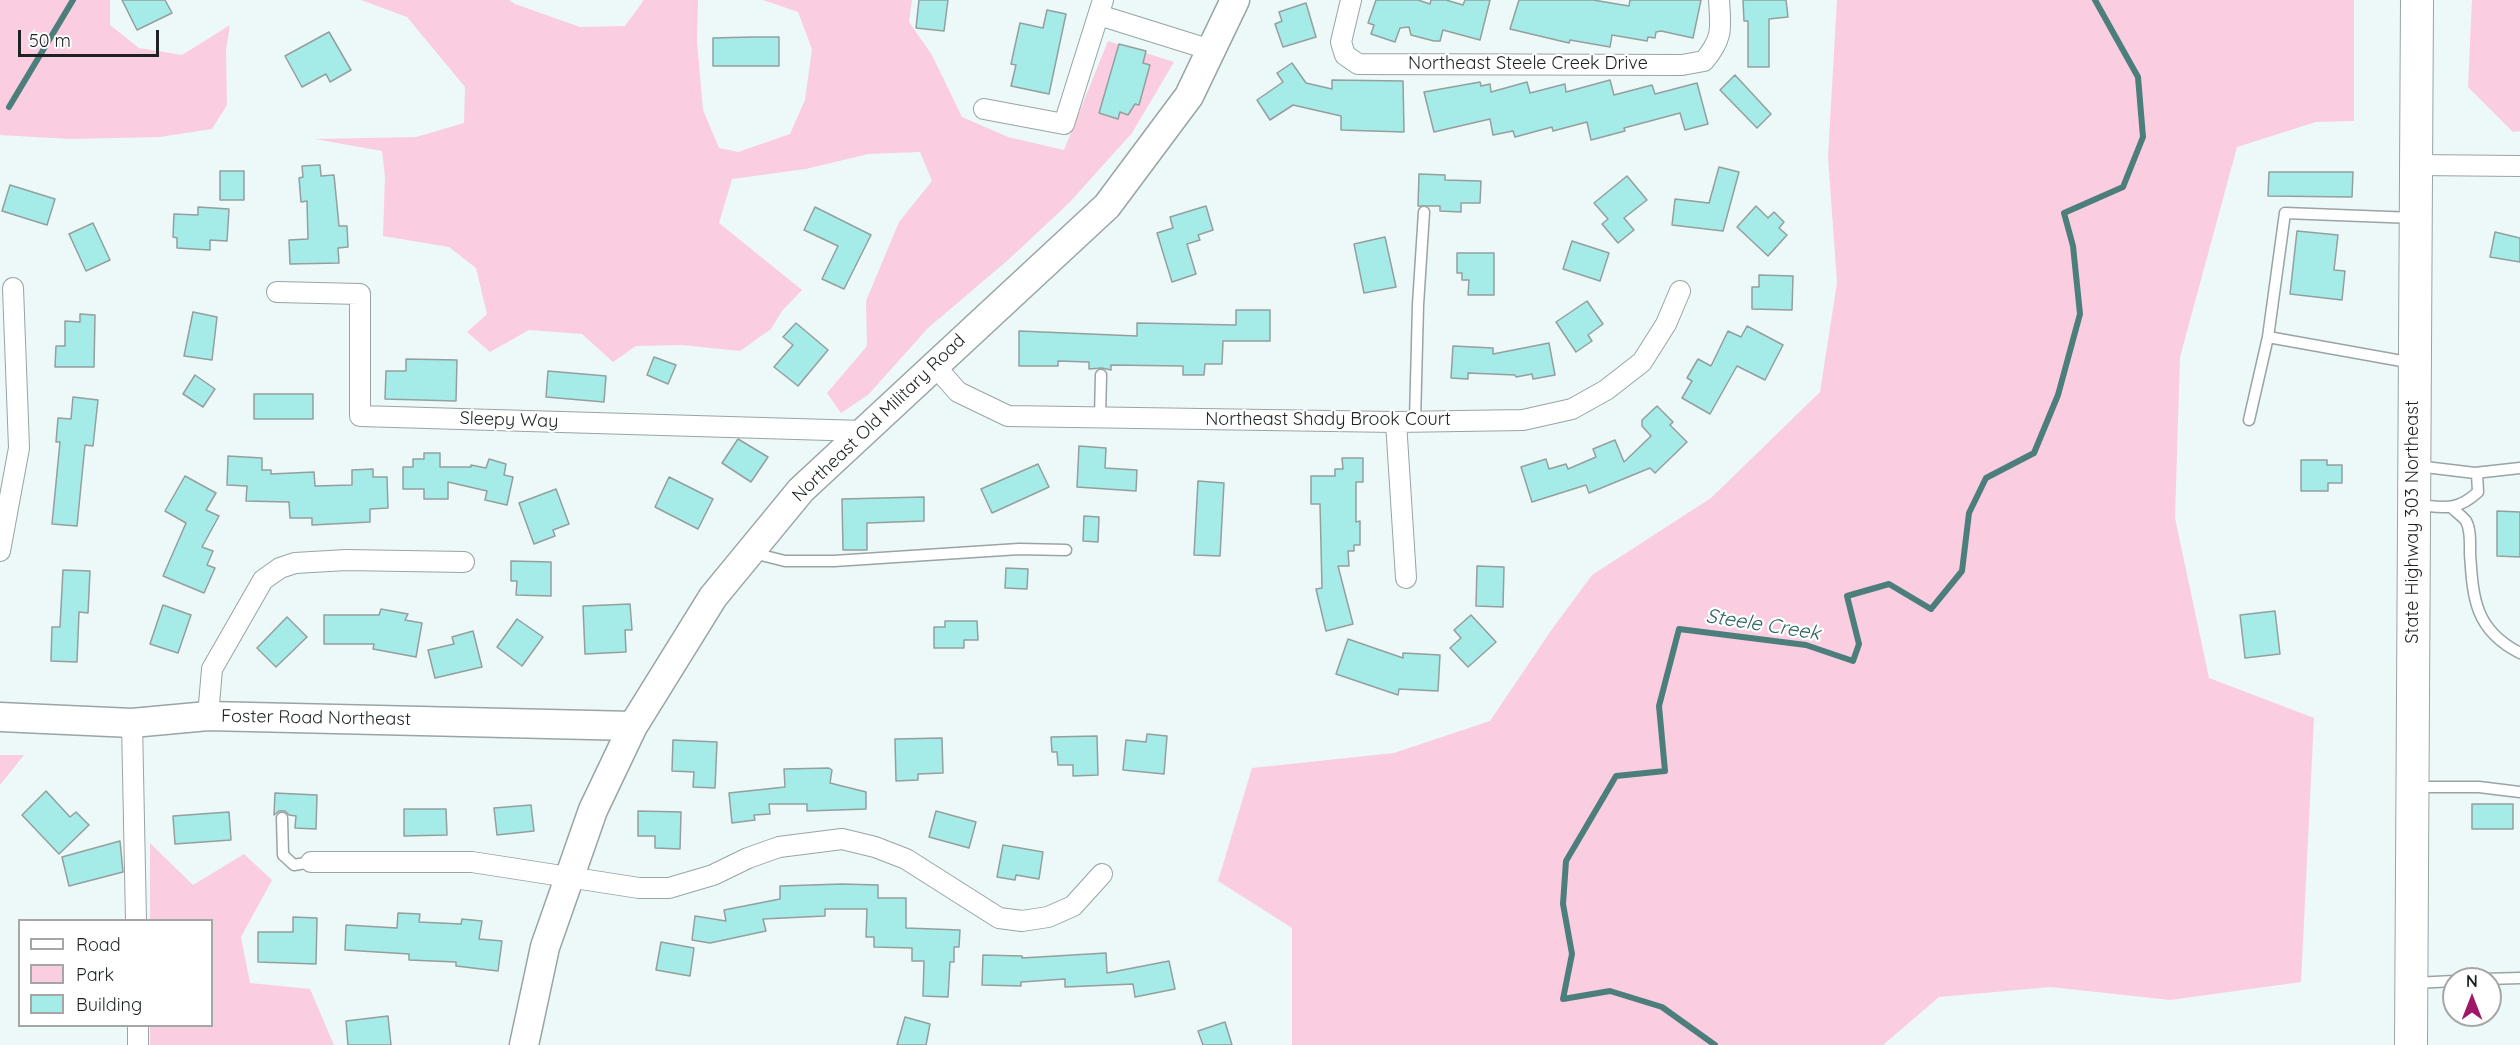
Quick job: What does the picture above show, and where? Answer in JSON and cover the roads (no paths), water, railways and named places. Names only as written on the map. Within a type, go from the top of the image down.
[{"type":"main road","name":"State Highway 303 Northeast","points":[[2411,1045],[2417,0]]},
{"type":"street","name":"Northeast Old Military Road","points":[[524,1045],[545,946],[592,810],[633,726],[713,597],[801,490],[1107,206],[1189,96],[1235,0]]},
{"type":"street","name":"Northeast Steele Creek Drive","points":[[1351,0],[1341,42],[1345,55],[1358,64],[1682,65],[1704,61],[1715,48],[1722,33],[1719,0]]},
{"type":"street","points":[[984,109],[1064,124],[1101,8],[1211,50]]},
{"type":"street","points":[[2416,165],[2520,166]]},
{"type":"street","points":[[0,551],[20,448],[13,288]]},
{"type":"street","name":"Northeast Shady Brook Court","points":[[934,365],[958,392],[1008,416],[1405,422],[1523,420],[1572,410],[1606,390],[1642,362],[1666,324],[1680,291]]},
{"type":"street","name":"Sleepy Way","points":[[277,292],[360,294],[360,416],[863,431]]},
{"type":"street","points":[[1405,422],[1406,578]]},
{"type":"street","points":[[208,716],[212,669],[262,580],[280,568],[295,563],[346,560],[464,562]]},
{"type":"street","name":"Foster Road Northeast","points":[[0,717],[132,723],[208,716],[633,726]]},
{"type":"street","points":[[132,723],[136,919]]},
{"type":"street","points":[[311,862],[472,862],[639,888],[669,888],[713,875],[748,858],[779,847],[842,839],[875,846],[906,859],[999,918],[1022,921],[1048,917],[1073,906],[1102,874]]},
{"type":"street","points":[[138,1027],[138,1045]]},
{"type":"lane","points":[[1405,422],[1418,305],[1424,213]]},
{"type":"lane","points":[[2249,420],[2268,337],[2285,213],[2415,218]]},
{"type":"lane","points":[[2268,337],[2414,363]]},
{"type":"lane","points":[[1100,417],[1101,375]]},
{"type":"lane","points":[[2414,465],[2477,473],[2520,468]]},
{"type":"lane","points":[[2413,505],[2452,508],[2470,499],[2478,492],[2477,473]]},
{"type":"lane","points":[[2452,508],[2466,522],[2470,536],[2472,594],[2479,611],[2494,633],[2507,646],[2520,652]]},
{"type":"lane","points":[[750,552],[785,561],[834,561],[1019,549],[1066,550]]},
{"type":"lane","points":[[2412,787],[2479,787],[2520,792]]},
{"type":"lane","points":[[282,818],[283,855],[294,865],[311,862]]},
{"type":"lane","points":[[2502,979],[2520,978]]},
{"type":"lane","points":[[2412,983],[2442,982]]},
{"type":"waterway","points":[[9,107],[73,0]]},
{"type":"waterway","name":"Steele Creek","points":[[1715,1045],[1662,1007],[1610,991],[1563,999],[1572,954],[1563,904],[1566,861],[1616,776],[1665,771],[1659,706],[1679,629],[1806,645],[1853,661],[1859,644],[1847,596],[1889,584],[1931,609],[1962,571],[1969,513],[1986,478],[2034,453],[2058,395],[2080,314],[2073,246],[2064,213],[2123,187],[2143,137],[2138,77],[2095,0]]}]
